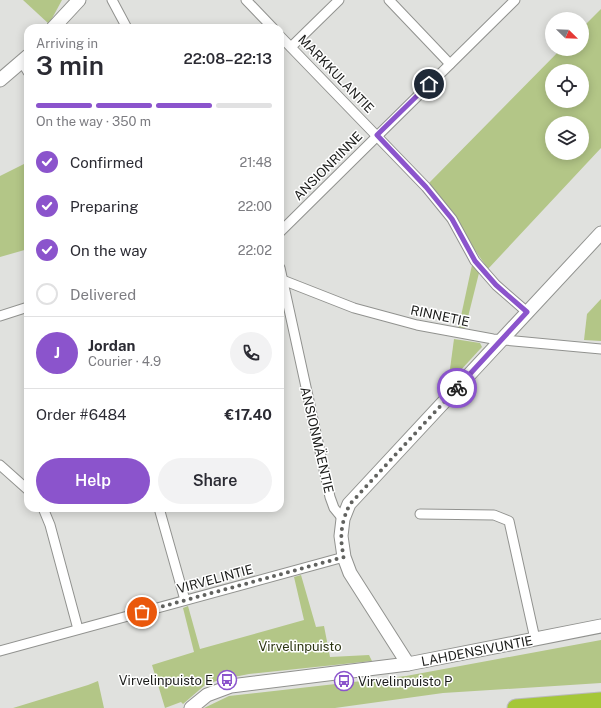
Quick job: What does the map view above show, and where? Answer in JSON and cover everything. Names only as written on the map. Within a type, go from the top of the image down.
[{"type":"highway","points":[[516,708],[601,701]]},
{"type":"street","points":[[57,24],[79,0]]},
{"type":"street","points":[[112,0],[125,24]]},
{"type":"street","points":[[246,0],[269,24]]},
{"type":"street","points":[[291,47],[339,0]]},
{"type":"street","points":[[389,0],[450,64]]},
{"type":"street","name":"ANSIONRINNE","points":[[284,228],[515,0]]},
{"type":"street","name":"MARKKULANTIE","points":[[284,40],[426,187],[452,219],[475,261],[496,285],[527,312]]},
{"type":"street","points":[[0,80],[24,64]]},
{"type":"street","points":[[408,664],[350,573],[344,557],[341,536],[343,519],[350,504],[371,480],[601,233]]},
{"type":"street","name":"RINNETIE","points":[[284,280],[354,308],[384,317],[461,334],[601,350]]},
{"type":"street","name":"ANSIONMÄENTIE","points":[[284,288],[330,497],[334,508],[343,519]]},
{"type":"street","points":[[0,316],[24,308]]},
{"type":"street","points":[[0,465],[24,486]]},
{"type":"street","points":[[44,512],[78,629]]},
{"type":"street","points":[[160,512],[185,600]]},
{"type":"street","points":[[420,514],[494,516],[509,521],[535,639]]},
{"type":"street","name":"VIRVELINTIE","points":[[0,650],[344,557]]},
{"type":"street","name":"LAHDENSIVUNTIE","points":[[191,708],[207,695],[231,686],[408,664],[601,626]]},
{"type":"green space","points":[[23,0],[62,0],[49,24]]},
{"type":"green space","points":[[601,9],[601,148],[488,269],[429,183],[545,65],[545,108],[589,108],[589,64],[546,64],[554,56],[589,56],[589,21]]},
{"type":"green space","points":[[24,164],[24,250],[0,257],[0,176]]},
{"type":"green space","points":[[472,265],[479,273],[465,329],[458,330]]},
{"type":"green space","points":[[601,299],[601,341],[584,340],[587,314]]},
{"type":"green space","points":[[454,339],[480,343],[482,347],[448,384]]},
{"type":"green space","name":"Virvelinpuisto","points":[[301,575],[316,627],[324,626],[330,657],[369,655],[372,661],[249,674],[219,680],[205,685],[183,704],[181,702],[165,708],[152,665],[194,652],[183,608],[188,606],[200,649],[304,620],[294,577]]},
{"type":"green space","points":[[601,640],[601,683],[443,693],[335,708],[204,708],[229,696],[406,676]]},
{"type":"green space","points":[[98,681],[104,708],[13,708],[88,685]]},
{"type":"way so far","points":[[142,612],[344,557],[341,536],[343,519],[350,504],[386,463],[457,388]]},
{"type":"place","name":"Virvelinpuisto E","points":[[227,680]]},
{"type":"place","name":"Virvelinpuisto P","points":[[344,681]]},
{"type":"route","points":[[429,84],[377,135],[426,187],[452,219],[463,242],[475,261],[496,285],[527,312],[457,388]]}]
